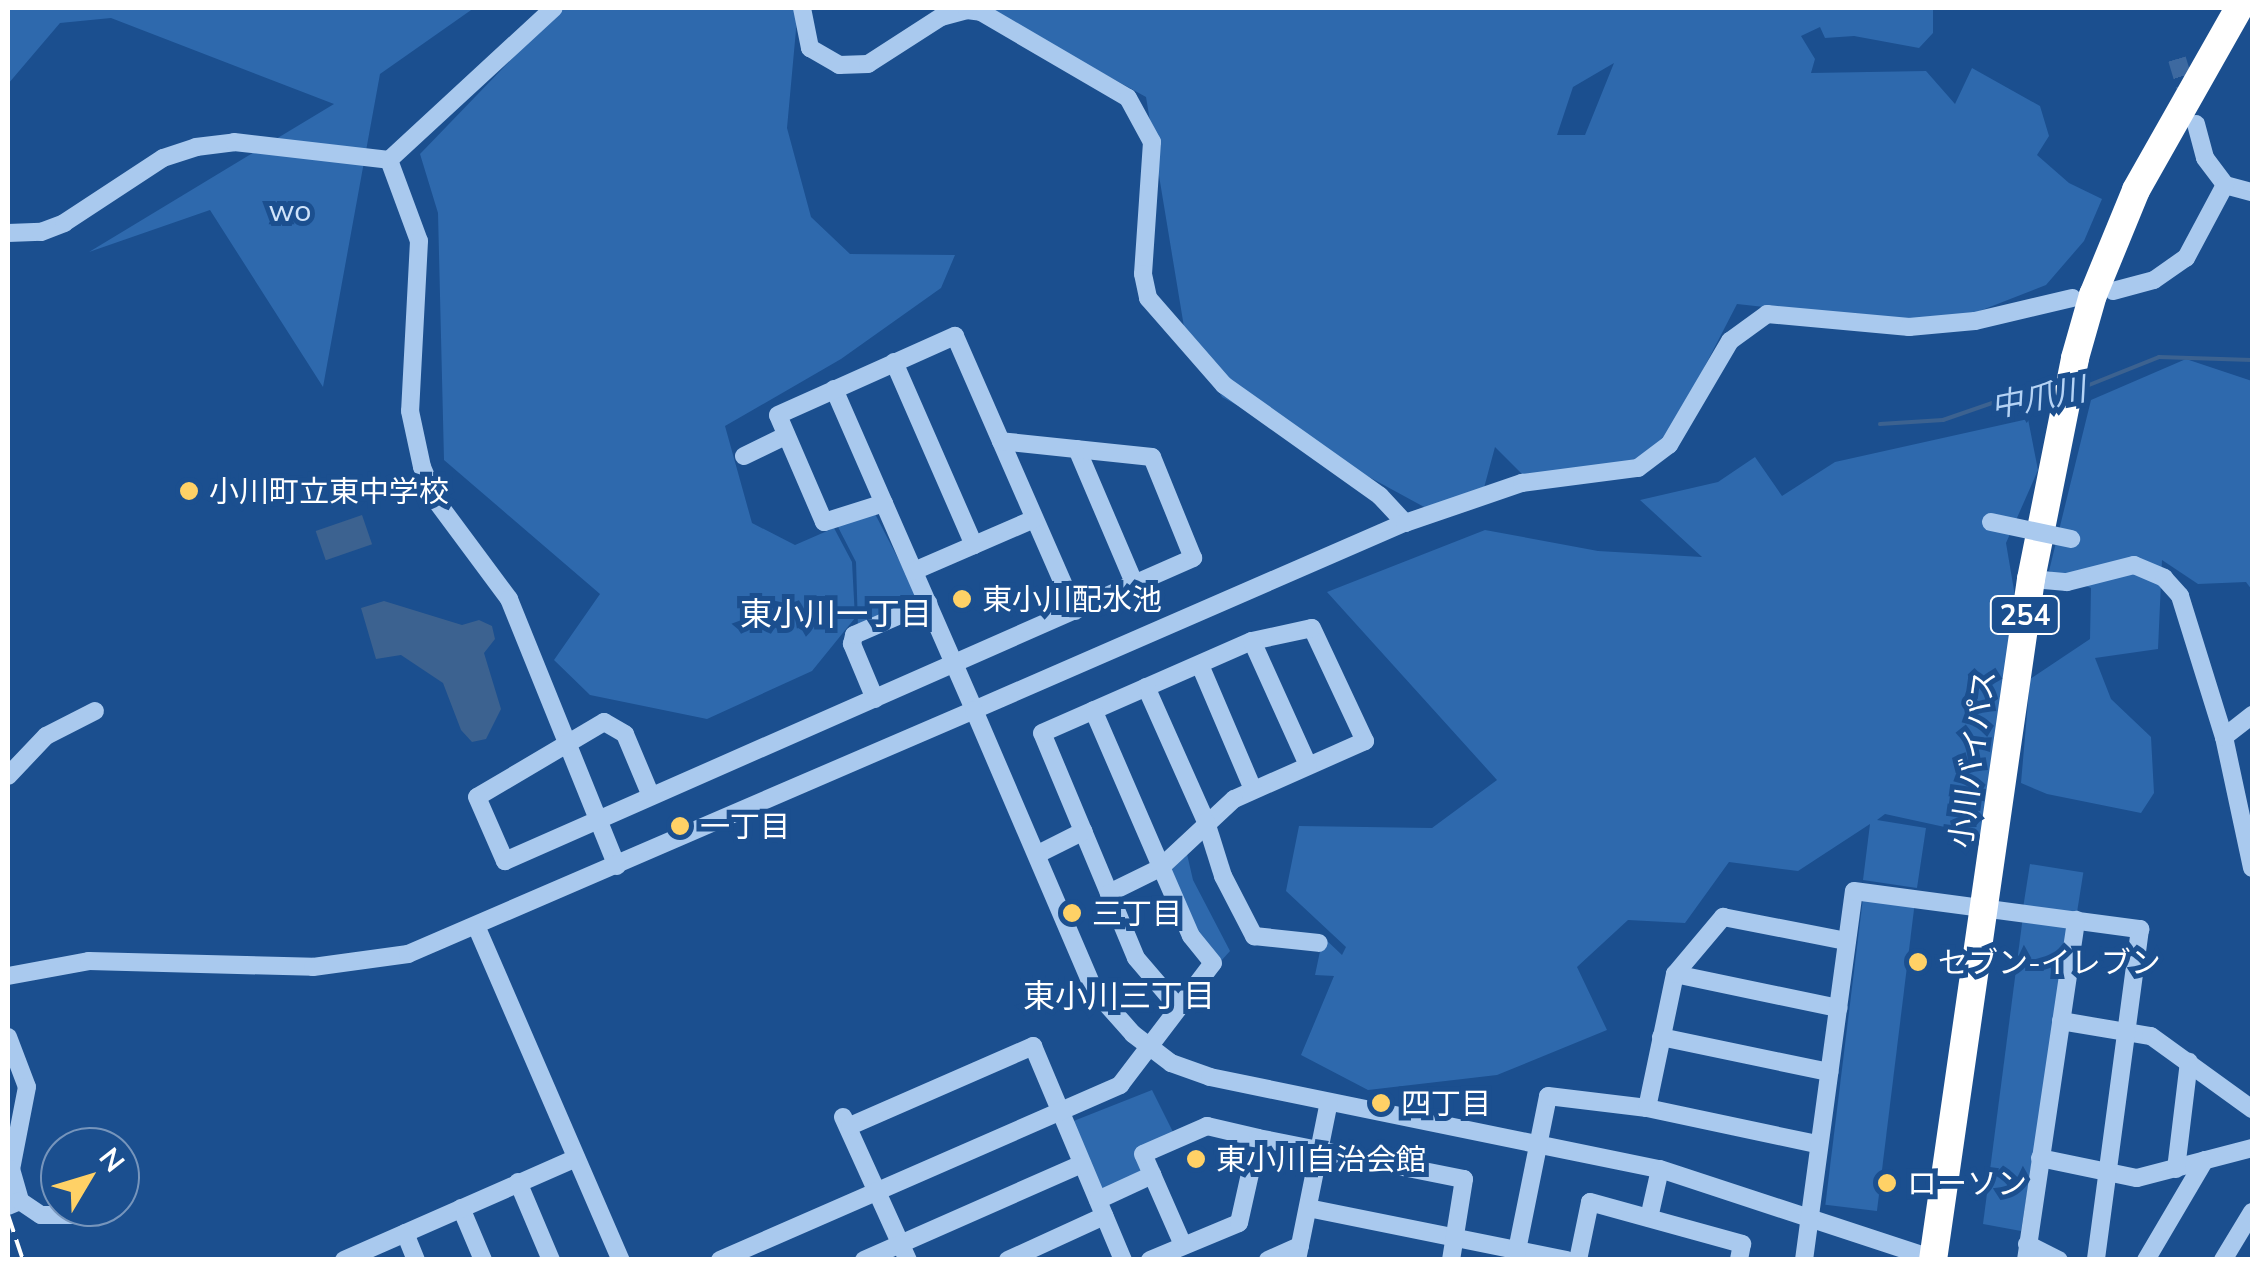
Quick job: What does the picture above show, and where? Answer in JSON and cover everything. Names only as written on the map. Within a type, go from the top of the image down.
[{"type":"highway","name":"小川バイパス","points":[[1934,1259],[2030,579],[2093,295],[2168,126],[2239,8]]},
{"type":"street","points":[[8,232],[40,232],[64,223],[163,158],[196,147],[234,142],[389,160],[554,8]]},
{"type":"street","points":[[802,8],[810,48],[839,65],[868,64],[941,17],[967,10],[1128,98],[1152,142],[1143,274],[1148,298],[1224,385],[1380,496],[1405,522]]},
{"type":"street","points":[[2196,124],[2205,158],[2225,185],[2252,192]]},
{"type":"street","points":[[389,160],[418,241],[410,411],[422,467],[437,502],[509,599],[618,866]]},
{"type":"street","points":[[2114,291],[2154,280],[2186,258],[2225,185]]},
{"type":"street","points":[[8,976],[89,961],[343,966],[408,954],[477,928],[1405,522],[1522,483],[1638,468],[1656,458],[1730,341],[1767,314],[1952,324],[2072,298]]},
{"type":"street","points":[[884,503],[824,522],[785,436],[782,410],[955,336],[1075,611]]},
{"type":"street","points":[[894,362],[974,544]]},
{"type":"street","points":[[834,389],[1094,990],[1148,1048],[1210,1077],[1660,1169],[1810,1215],[1934,1259]]},
{"type":"street","points":[[744,456],[785,436]]},
{"type":"street","points":[[652,796],[625,734],[604,722],[564,741],[477,797],[505,861],[1188,563],[1193,552],[1152,457],[1001,441]]},
{"type":"street","points":[[1077,449],[1135,586]]},
{"type":"street","points":[[914,571],[1034,519]]},
{"type":"street","points":[[1991,522],[2071,539]]},
{"type":"street","points":[[2030,579],[2067,582],[2134,565],[2164,578],[2180,596],[2224,737],[2252,868]]},
{"type":"street","points":[[875,699],[852,644],[854,635],[928,603]]},
{"type":"street","points":[[1109,893],[1160,868],[1206,822],[1254,790],[1365,741],[1312,628],[1252,641],[1042,733],[1136,958],[1178,1007]]},
{"type":"street","points":[[1252,641],[1308,765]]},
{"type":"street","points":[[1200,665],[1254,790]]},
{"type":"street","points":[[1146,688],[1206,822],[1223,876],[1254,936],[1319,943]]},
{"type":"street","points":[[720,1260],[1120,1085],[1214,963],[1191,936],[1092,710]]},
{"type":"street","points":[[8,776],[46,736],[96,712]]},
{"type":"street","points":[[2224,737],[2252,715]]},
{"type":"street","points":[[1038,854],[1084,832]]},
{"type":"street","points":[[1804,1260],[1816,1144],[1830,1072],[1854,891],[2140,929],[2096,1260]]},
{"type":"street","points":[[1646,1108],[1675,974],[1723,918],[1847,942]]},
{"type":"street","points":[[2059,1260],[2026,1252],[2076,920]]},
{"type":"street","points":[[477,928],[621,1260]]},
{"type":"street","points":[[1675,974],[1838,1008]]},
{"type":"street","points":[[2061,1020],[2152,1036],[2252,1109]]},
{"type":"street","points":[[8,1037],[27,1087],[10,1170],[14,1204],[40,1215]]},
{"type":"street","points":[[1661,1037],[1830,1072]]},
{"type":"street","points":[[904,1252],[846,1121],[1032,1046],[1123,1260]]},
{"type":"street","points":[[2176,1168],[2189,1062]]},
{"type":"street","points":[[1516,1254],[1548,1096],[1646,1108],[1816,1144]]},
{"type":"street","points":[[1268,1260],[1299,1253],[1329,1102]]},
{"type":"street","points":[[1183,1245],[1143,1154],[1207,1126],[1464,1178],[1451,1260]]},
{"type":"street","points":[[1150,1260],[1240,1223],[1258,1138]]},
{"type":"street","points":[[2040,1158],[2137,1178],[2252,1148]]},
{"type":"street","points":[[347,1259],[576,1158]]},
{"type":"street","points":[[2146,1260],[2205,1160]]},
{"type":"street","points":[[864,1260],[904,1252],[1082,1164]]},
{"type":"street","points":[[1649,1218],[1660,1169]]},
{"type":"street","points":[[1008,1260],[1152,1175]]},
{"type":"street","points":[[518,1182],[551,1260]]},
{"type":"street","points":[[1578,1260],[1590,1202],[1742,1244],[1739,1260]]},
{"type":"street","points":[[460,1208],[483,1260]]},
{"type":"street","points":[[1308,1208],[1456,1237],[1516,1254],[1567,1260]]},
{"type":"street","points":[[2223,1260],[2252,1212]]},
{"type":"street","points":[[405,1233],[416,1260]]},
{"type":"green space","name":"wo","points":[[8,8],[474,8],[380,74],[323,387],[210,210],[89,252],[334,104],[111,18],[60,23],[8,84]]},
{"type":"green space","points":[[561,8],[798,8],[787,128],[811,217],[850,254],[955,255],[941,288],[841,359],[725,426],[752,523],[795,545],[834,528],[852,562],[855,618],[812,671],[707,719],[590,695],[554,660],[600,594],[444,460],[438,213],[420,154]]},
{"type":"green space","points":[[985,8],[1933,8],[1933,33],[1919,48],[1854,36],[1825,38],[1820,27],[1801,36],[1815,59],[1811,73],[1926,71],[1955,104],[1972,68],[2040,106],[2049,136],[2037,155],[2069,183],[2102,199],[2084,241],[2046,285],[1941,326],[1737,304],[1677,420],[1647,461],[1526,478],[1495,447],[1481,499],[1426,508],[1222,397],[1184,327],[1146,97]],"holes":[[[1614,63],[1585,135],[1557,135],[1573,87]]]},
{"type":"green space","points":[[2186,359],[2252,381],[2252,590],[2246,582],[2198,584],[2162,560],[2158,649],[2095,658],[2111,699],[2151,737],[2154,793],[2141,813],[2047,794],[2021,783],[2030,679],[2090,639],[2091,588],[2049,571],[2091,400]]},
{"type":"green space","points":[[2028,419],[2038,470],[2006,543],[2017,608],[1986,836],[1885,814],[1877,820],[1926,828],[1917,888],[1863,880],[1870,824],[1798,871],[1729,862],[1685,923],[1628,920],[1577,967],[1607,1030],[1497,1075],[1368,1090],[1301,1055],[1334,976],[1315,975],[1323,937],[1342,955],[1346,947],[1286,891],[1299,826],[1432,828],[1497,780],[1327,592],[1485,530],[1598,551],[1702,557],[1640,500],[1718,482],[1755,457],[1782,496],[1835,462]]},
{"type":"green space","points":[[873,510],[918,597],[858,627],[856,562],[837,525]]},
{"type":"green space","points":[[1187,854],[1193,880],[1230,951],[1221,961],[1194,932],[1169,872]]},
{"type":"green space","points":[[2030,864],[2083,872],[2077,915],[2023,906]]},
{"type":"green space","points":[[1863,898],[1915,904],[1877,1211],[1825,1205]]},
{"type":"green space","points":[[2023,916],[2063,922],[2069,929],[2021,1231],[1983,1224]]},
{"type":"green space","points":[[1152,1090],[1175,1136],[1138,1151],[1147,1173],[1104,1194],[1071,1122]]},
{"type":"shaded area","points":[[362,515],[372,544],[326,560],[316,531]]},
{"type":"shaded area","points":[[384,601],[462,625],[479,620],[492,626],[495,639],[484,653],[501,709],[486,739],[472,742],[461,730],[443,683],[401,655],[376,659],[361,608]]},
{"type":"waterway","name":"中爪川","points":[[2079,389],[2159,357],[2252,360]]},
{"type":"waterway","name":"中爪川","points":[[1880,424],[1943,420],[2015,395],[2055,390]]},
{"type":"tunnel","points":[[2177,59],[2190,102]]},
{"type":"railway","points":[[8,1215],[23,1260]]},
{"type":"place","name":"小川町立東中学校","points":[[189,491]]},
{"type":"place","name":"東小川配水池","points":[[962,599]]},
{"type":"place","name":"一丁目","points":[[680,826]]},
{"type":"place","name":"三丁目","points":[[1072,913]]},
{"type":"place","name":"セブン-イレブン","points":[[1918,962]]},
{"type":"place","name":"四丁目","points":[[1381,1103]]},
{"type":"place","name":"東小川自治会館","points":[[1196,1159]]},
{"type":"place","name":"ローソン","points":[[1887,1183]]},
{"type":"district","name":"東小川一丁目","points":[[836,613]]},
{"type":"district","name":"東小川三丁目","points":[[1119,995]]}]
